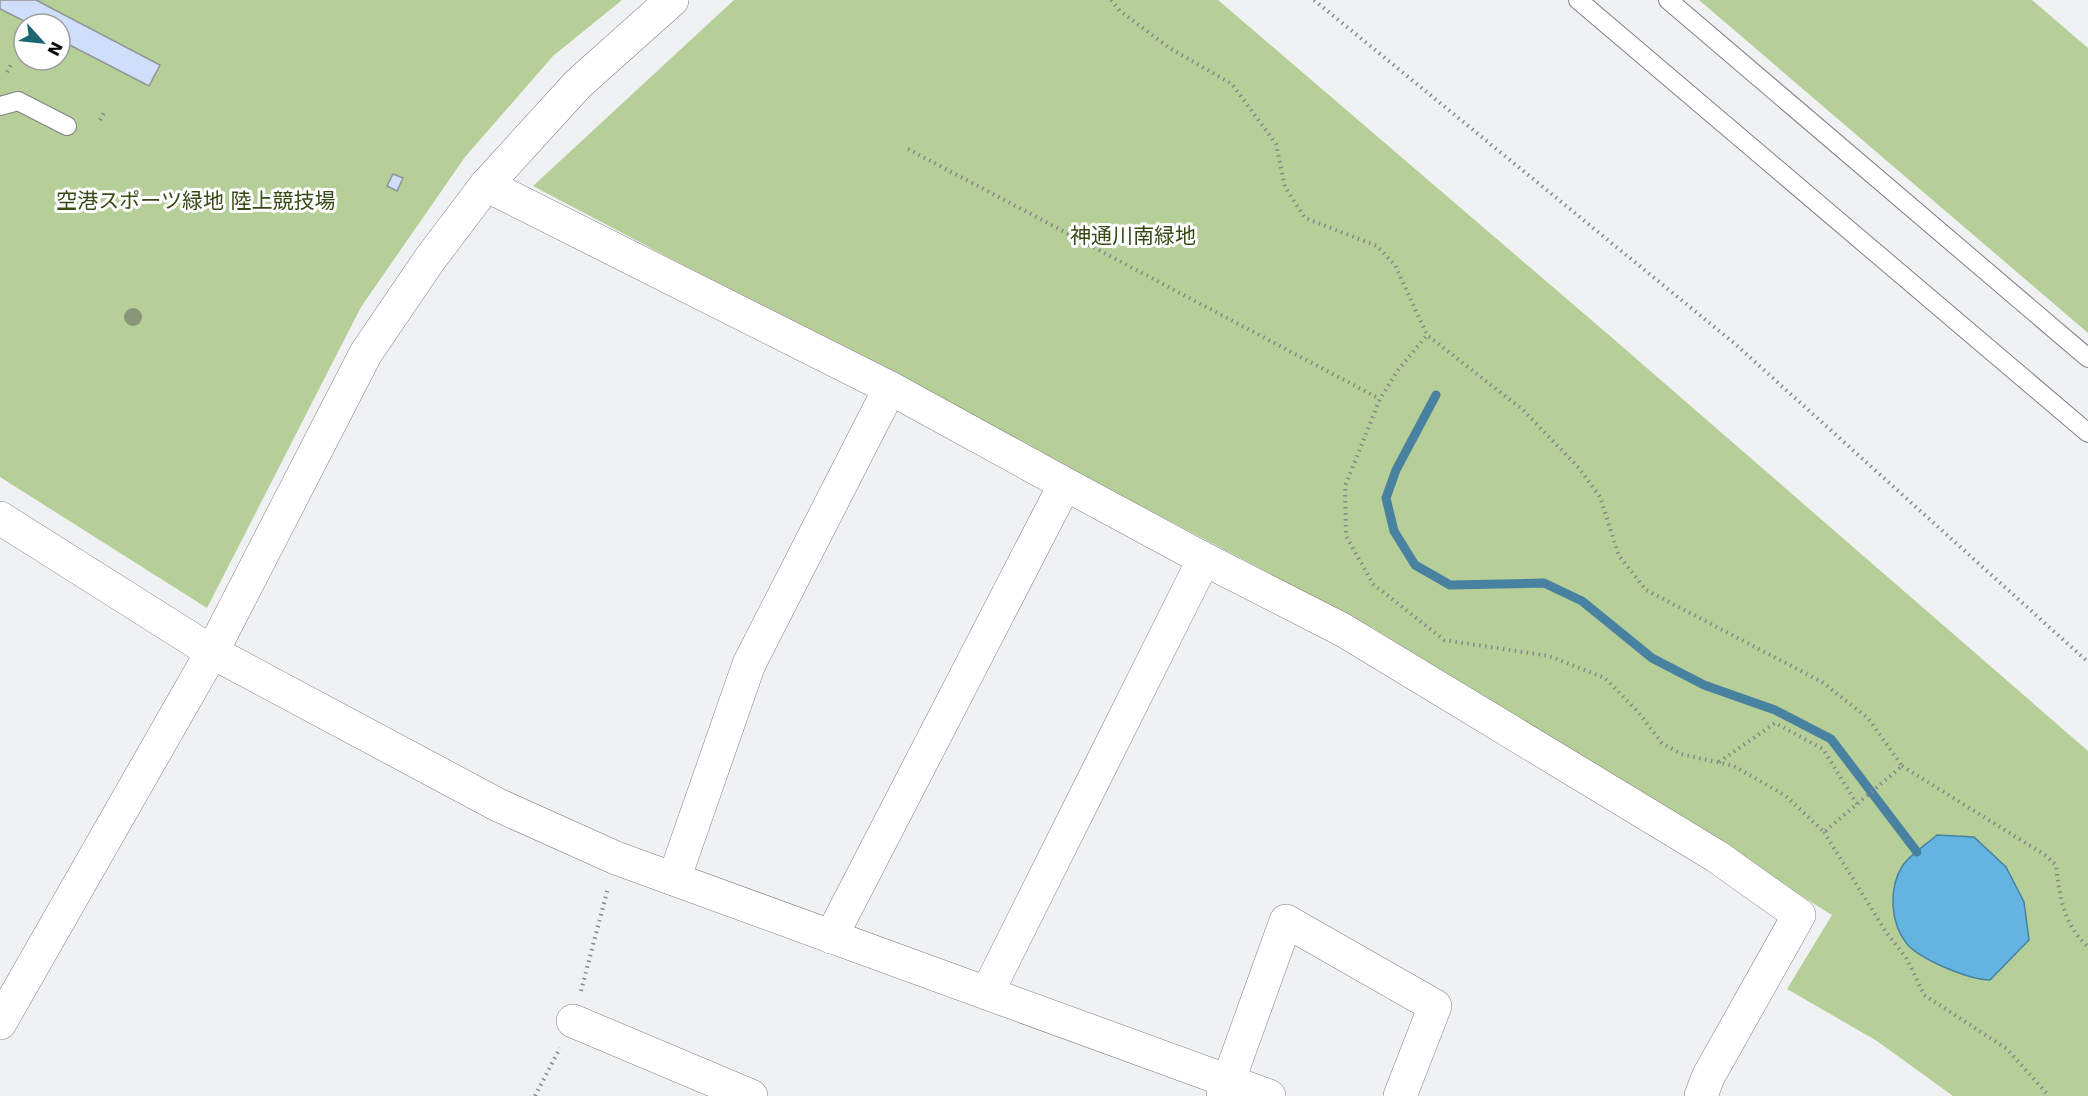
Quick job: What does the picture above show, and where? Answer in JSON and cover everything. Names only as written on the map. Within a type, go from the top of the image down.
[{"type":"street","points":[[0,1023],[212,652],[366,353],[430,259],[486,185],[578,84],[672,0]]},
{"type":"street","points":[[486,185],[890,388],[1204,559],[1343,630],[1716,856],[1799,915],[1708,1077],[1701,1096]]},
{"type":"street","points":[[674,879],[749,664],[890,388]]},
{"type":"street","points":[[831,937],[1065,483]]},
{"type":"street","points":[[0,518],[212,652],[498,805],[616,858],[987,993],[1226,1089],[1269,1096]]},
{"type":"street","points":[[987,993],[1204,559]]},
{"type":"street","points":[[1226,1089],[1286,921],[1435,1006],[1400,1096]]},
{"type":"street","points":[[573,1021],[693,1085],[751,1096]]},
{"type":"lane","points":[[1578,0],[2088,434]]},
{"type":"lane","points":[[1668,0],[2088,358]]},
{"type":"lane","points":[[0,106],[18,101],[67,126]]},
{"type":"path","points":[[1111,0],[1120,11],[1171,49],[1232,84],[1276,144],[1285,187],[1305,218],[1377,246],[1395,265],[1427,335],[1524,410],[1579,468],[1600,497],[1619,556],[1646,590],[1822,682],[1868,718],[1902,766],[2045,855],[2056,865],[2061,902],[2073,933],[2088,947]]},
{"type":"path","points":[[1314,0],[1734,343],[2088,662]]},
{"type":"path","points":[[7,72],[12,63]]},
{"type":"path","points":[[100,120],[105,111]]},
{"type":"path","points":[[908,149],[1380,399]]},
{"type":"path","points":[[1427,335],[1398,370],[1380,399],[1345,486],[1346,536],[1373,584],[1444,640],[1549,656],[1605,678],[1638,712],[1662,743],[1681,754],[1734,766],[1786,796],[1824,832],[1886,932],[1907,959],[1924,995],[2007,1049],[2049,1096]]},
{"type":"path","points":[[1719,762],[1775,723],[1823,749],[1857,804]]},
{"type":"path","points":[[1824,832],[1902,766]]},
{"type":"path","points":[[535,1096],[573,1021],[616,858]]},
{"type":"green space","name":"空港スポーツ緑地 陸上競技場","points":[[0,0],[622,0],[553,56],[465,157],[361,307],[207,608],[0,477]]},
{"type":"green space","name":"神通川南緑地","points":[[734,0],[1218,0],[1610,336],[2088,751],[2088,1096],[1953,1096],[1877,1041],[1787,989],[1832,915],[1373,628],[533,186]]},
{"type":"green space","points":[[1699,0],[2032,0],[2088,48],[2088,333]]},
{"type":"water","points":[[1937,835],[1974,837],[2006,867],[2024,902],[2029,940],[1990,980],[1959,973],[1923,956],[1907,944],[1897,926],[1893,895],[1898,874],[1910,857]]},
{"type":"building","points":[[0,0],[36,0],[59,12],[12,12],[12,15],[0,9]]},
{"type":"building","points":[[72,19],[160,65],[149,86],[72,46]]},
{"type":"building","points":[[393,174],[403,178],[397,191],[387,186]]},
{"type":"waterway","points":[[1436,395],[1396,470],[1386,498],[1394,531],[1415,565],[1450,585],[1544,583],[1582,601],[1652,658],[1704,685],[1775,710],[1831,739],[1917,852]]}]
